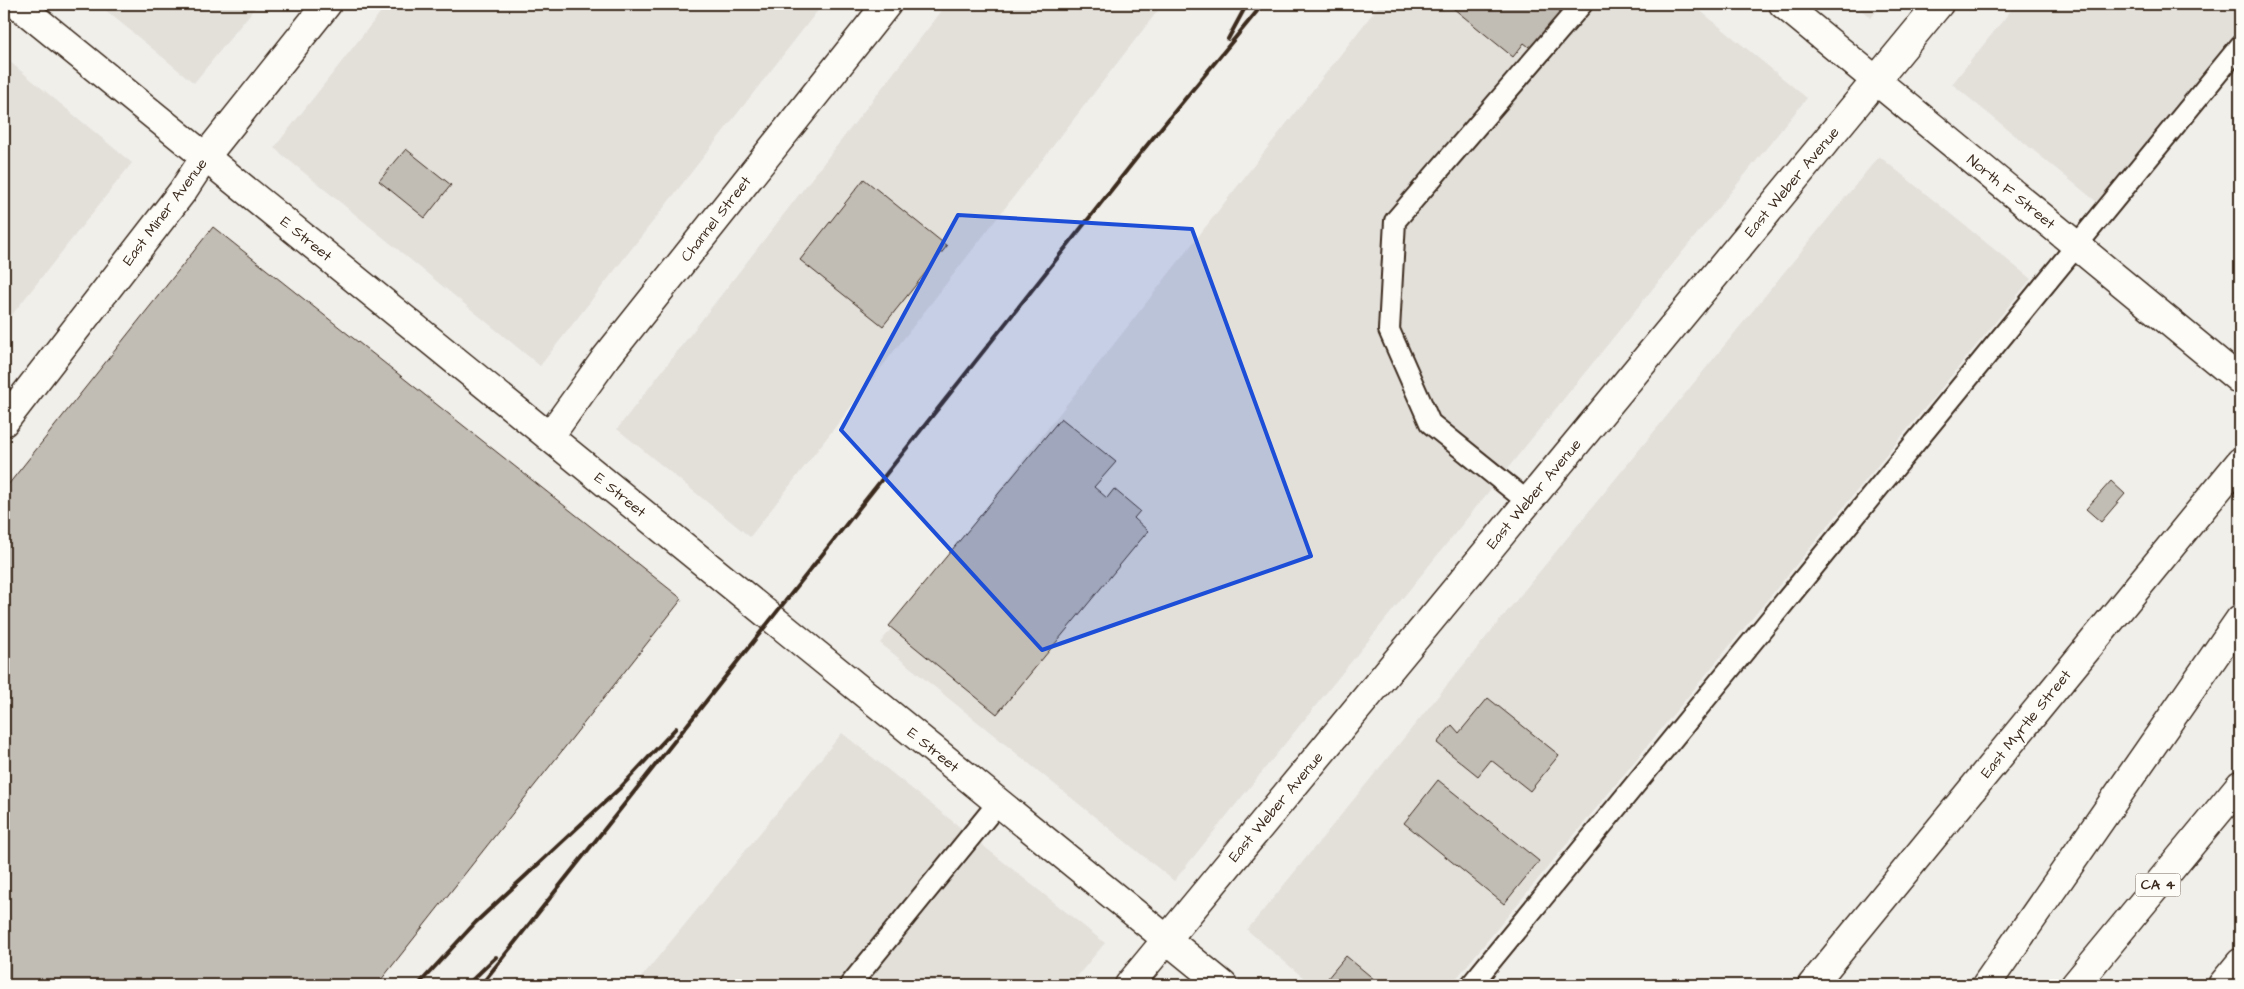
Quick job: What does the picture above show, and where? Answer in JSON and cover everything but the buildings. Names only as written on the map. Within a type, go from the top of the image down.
[{"type":"main road","name":"E Street","points":[[17,4],[1223,985]]},
{"type":"main road","name":"East Miner Avenue","points":[[4,422],[182,192],[205,158],[327,4]]},
{"type":"main road","name":"Channel Street","points":[[549,437],[605,359],[887,4]]},
{"type":"main road","name":"North F Street","points":[[1783,4],[2240,380]]},
{"type":"main road","name":"East Weber Avenue","points":[[1129,985],[1939,4]]},
{"type":"main road","name":"East Myrtle Street","points":[[1812,985],[2240,462]]},
{"type":"main road","points":[[1986,985],[2240,619]]},
{"type":"main road","name":"CA 4","points":[[2075,985],[2240,785]]},
{"type":"main road","points":[[2222,985],[2240,963]]},
{"type":"lane","points":[[1528,502],[1430,423],[1389,330],[1395,221],[1582,4]]},
{"type":"lane","points":[[1471,985],[2240,46]]},
{"type":"lane","points":[[850,985],[998,803]]},
{"type":"highlighted area","points":[[958,215],[1192,229],[1311,556],[1042,650],[841,430]]},
{"type":"shaded area","points":[[98,4],[258,4],[194,83]]},
{"type":"shaded area","points":[[387,4],[823,4],[540,366],[274,148]]},
{"type":"shaded area","points":[[947,4],[1163,4],[750,537],[617,429]]},
{"type":"shaded area","points":[[1380,4],[1692,4],[1807,98],[1174,881],[880,643]]},
{"type":"shaded area","points":[[1854,4],[1882,4],[1871,18]]},
{"type":"shaded area","points":[[2016,4],[2240,4],[2240,26],[2098,203],[1952,84]]},
{"type":"shaded area","points":[[4,57],[132,163],[4,325]]},
{"type":"shaded area","points":[[1879,156],[2031,279],[1451,985],[1312,985],[1247,930]]},
{"type":"shaded area","points":[[842,733],[1105,943],[1070,985],[635,985]]},
{"type":"railway","points":[[1228,39],[1247,4]]},
{"type":"railway","points":[[481,985],[1143,150],[1263,4]]},
{"type":"railway","points":[[418,985],[476,922],[620,788],[676,728]]},
{"type":"railway","points":[[467,985],[496,957]]}]
